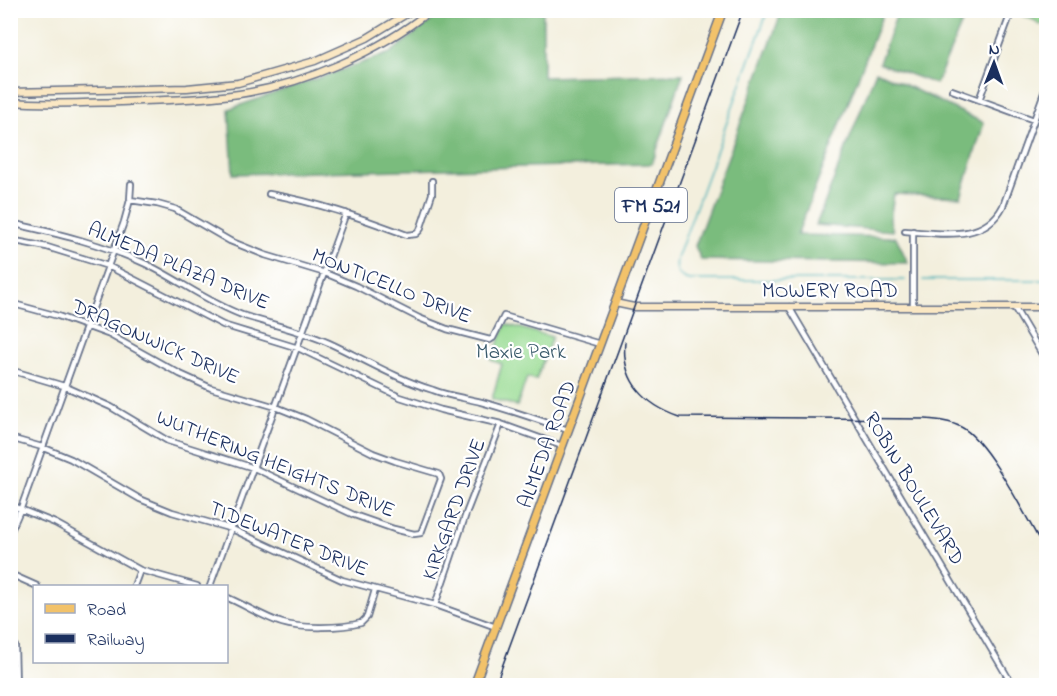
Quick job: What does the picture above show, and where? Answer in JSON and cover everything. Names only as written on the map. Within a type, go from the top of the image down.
[{"type":"main road","points":[[10,92],[102,91],[238,83],[315,61],[367,38],[413,10]]},
{"type":"main road","points":[[10,102],[103,102],[212,98],[241,94],[319,73],[405,30],[431,10]]},
{"type":"main road","name":"ALMEDA ROAD","points":[[474,686],[723,10]]},
{"type":"main road","points":[[367,38],[372,48]]},
{"type":"main road","points":[[273,74],[277,86]]},
{"type":"main road","points":[[102,91],[103,102]]},
{"type":"main road","name":"MOWERY ROAD","points":[[615,303],[634,307],[1047,307]]},
{"type":"street","points":[[979,100],[1012,10]]},
{"type":"street","points":[[905,231],[971,232],[984,228],[995,219],[1003,206],[1047,87]]},
{"type":"street","points":[[952,90],[1034,120]]},
{"type":"street","points":[[269,194],[303,199],[407,235],[416,234],[420,230],[432,194],[432,181]]},
{"type":"street","points":[[10,533],[114,251],[130,200],[131,184]]},
{"type":"street","name":"MONTICELLO DRIVE","points":[[130,200],[174,209],[230,241],[265,255],[325,273],[419,318],[471,336],[493,338],[504,316],[600,344]]},
{"type":"street","points":[[210,585],[346,213]]},
{"type":"street","name":"ALMEDA PLAZA DRIVE","points":[[10,224],[55,233],[114,251],[146,264],[198,295],[224,307],[304,333],[347,351],[398,378],[434,391],[511,411],[568,430]]},
{"type":"street","points":[[913,231],[913,307]]},
{"type":"street","name":"ALMEDA PLAZA DRIVE","points":[[10,240],[47,247],[125,273],[223,325],[298,348],[399,397],[441,410],[501,424],[562,446]]},
{"type":"street","name":"DRAGONWICK DRIVE","points":[[10,303],[86,326],[118,339],[180,374],[211,388],[276,407],[306,419],[373,453],[395,462],[439,474],[441,479],[438,489]]},
{"type":"street","name":"ROBIN BOULEVARD","points":[[789,307],[1013,686]]},
{"type":"street","points":[[1014,307],[1047,362]]},
{"type":"street","name":"WUTHERING HEIGHTS DRIVE","points":[[10,370],[64,386],[111,408],[168,441],[254,468],[354,515],[414,534],[423,530],[438,489]]},
{"type":"street","name":"KIRKGARD DRIVE","points":[[435,605],[467,511],[501,424]]},
{"type":"street","name":"TIDEWATER DRIVE","points":[[10,438],[42,447],[71,459],[140,499],[172,512],[232,529],[322,572],[375,590],[435,605],[496,627]]},
{"type":"street","points":[[10,505],[55,523],[141,570],[194,585]]},
{"type":"street","points":[[134,585],[141,570]]},
{"type":"street","points":[[10,574],[35,585]]},
{"type":"street","points":[[228,598],[282,623],[299,626],[339,626],[362,623],[367,617],[375,590]]},
{"type":"street","points":[[10,644],[15,646],[16,685]]},
{"type":"street","points":[[10,685],[191,686]]},
{"type":"green space","points":[[444,11],[543,11],[543,77],[683,74],[652,164],[233,174],[229,109],[390,53]]},
{"type":"green space","points":[[782,11],[884,11],[797,235],[896,237],[908,263],[701,260],[695,246]]},
{"type":"green space","points":[[898,11],[967,11],[936,84],[879,63]]},
{"type":"green space","points":[[1012,11],[1046,11],[1046,23],[1039,25],[1036,21]]},
{"type":"green space","points":[[876,71],[984,123],[961,197],[894,194],[890,220],[893,231],[816,225]]},
{"type":"green space","name":"Maxie Park","points":[[506,324],[552,337],[536,380],[527,377],[517,406],[492,399],[502,364],[491,360]]},
{"type":"waterway","points":[[768,10],[678,256],[676,264],[678,271],[682,277],[689,280],[905,280]]},
{"type":"waterway","points":[[923,280],[1046,280]]},
{"type":"railway","points":[[495,686],[743,10]]},
{"type":"railway","points":[[625,342],[627,368],[638,390],[656,406],[680,417],[925,419],[939,420],[961,427],[972,435],[995,465],[1046,552]]}]
